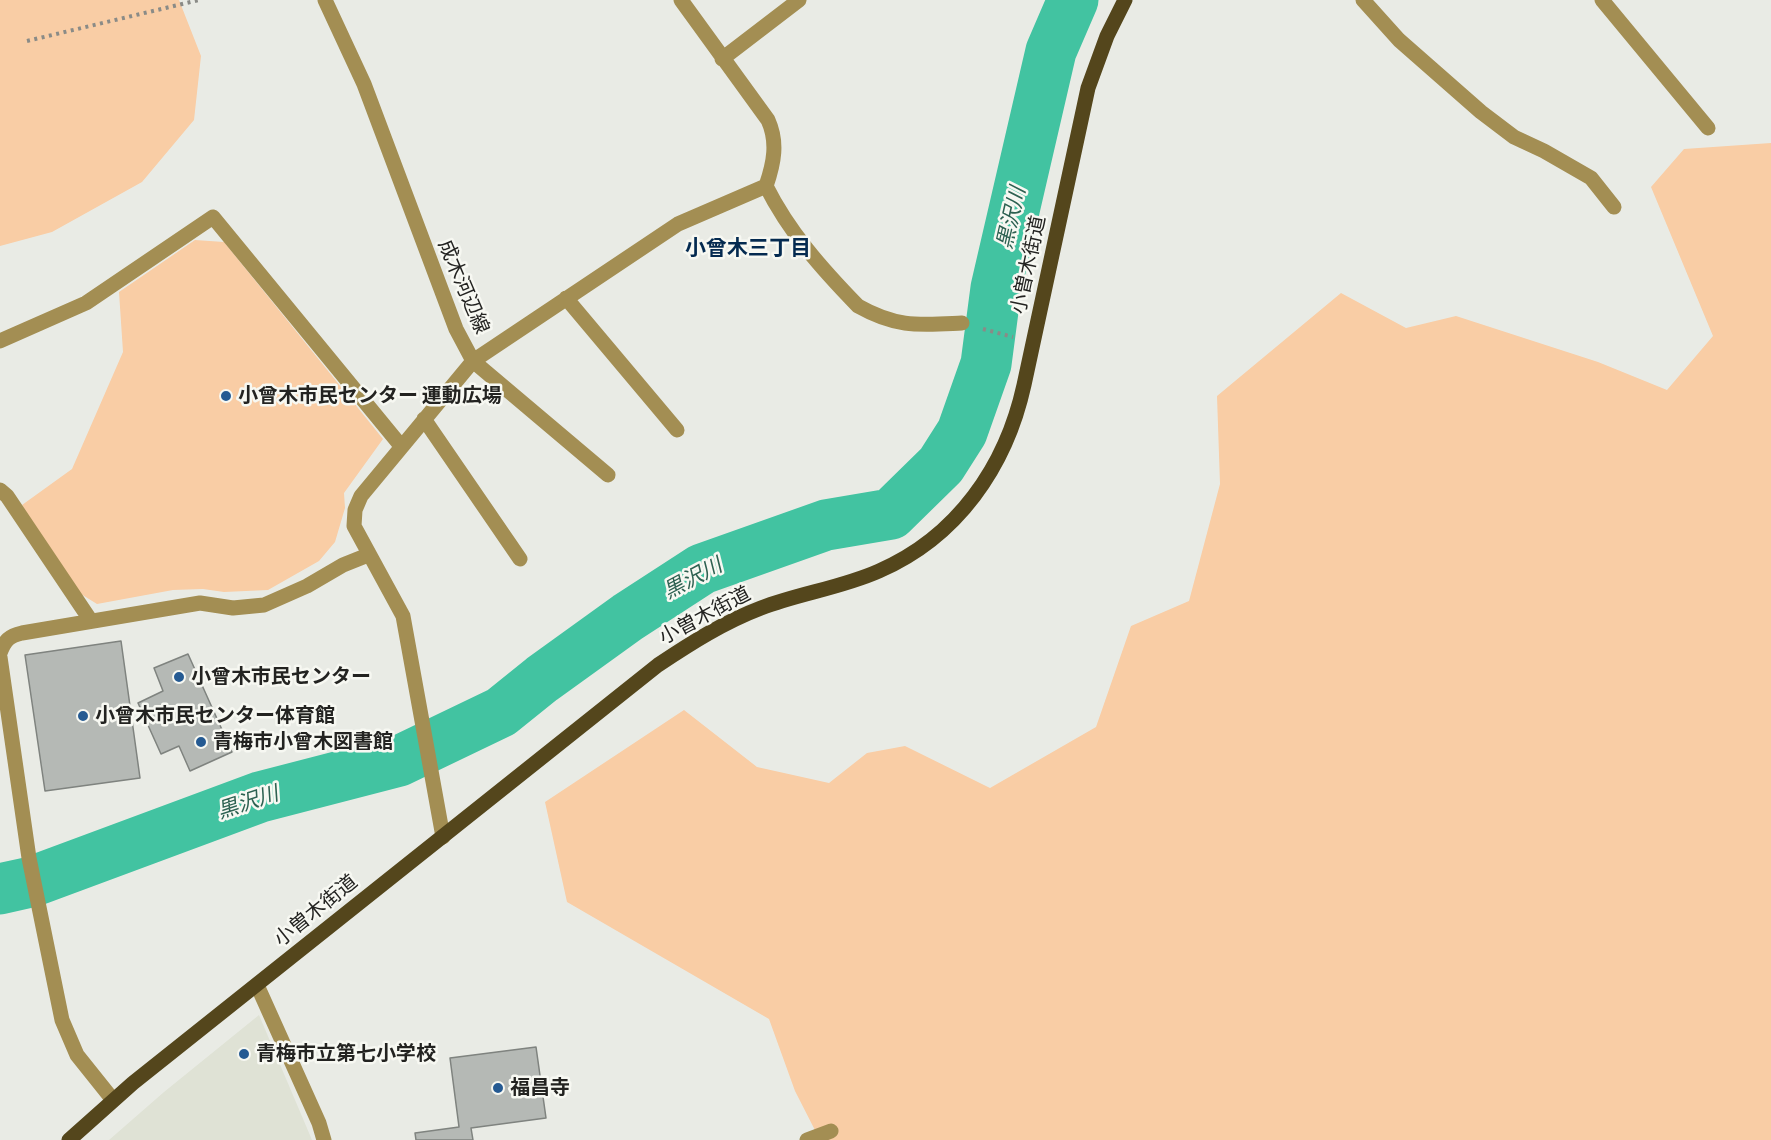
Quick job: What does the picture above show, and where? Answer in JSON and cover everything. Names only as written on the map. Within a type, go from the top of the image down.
[{"type":"main road","name":"小曽木街道","points":[[69,1140],[113,1100],[628,688],[691,643],[760,608],[880,570],[935,536],[966,507],[997,462],[1008,441],[1016,417],[1088,88],[1107,36],[1125,0]]},
{"type":"street","name":"成木河辺線","points":[[326,0],[364,84],[456,329],[473,362],[361,496],[355,510],[354,526],[368,555],[404,616],[443,837]]},
{"type":"street","points":[[681,0],[762,111],[772,129],[774,150],[772,169],[766,186],[777,210],[800,242],[858,306],[882,318],[902,324],[962,323]]},
{"type":"street","points":[[722,58],[799,0]]},
{"type":"street","points":[[1363,0],[1399,40],[1481,112],[1514,137],[1591,178],[1614,207]]},
{"type":"street","points":[[1602,0],[1708,128]]},
{"type":"street","points":[[608,475],[473,362],[678,224],[766,186]]},
{"type":"street","points":[[0,341],[86,303],[213,217],[401,446]]},
{"type":"street","points":[[566,298],[677,430]]},
{"type":"street","points":[[424,419],[520,559]]},
{"type":"street","points":[[0,490],[7,496],[91,621]]},
{"type":"street","points":[[113,1100],[87,1069],[70,1041],[57,1001],[29,858],[1,647],[10,636],[22,633],[200,603],[233,608],[264,605],[307,586],[343,565],[368,555]]},
{"type":"street","points":[[257,985],[319,1123],[324,1140]]},
{"type":"street","points":[[807,1140],[831,1131]]},
{"type":"path","points":[[27,41],[200,0]]},
{"type":"path","points":[[962,323],[1013,337]]},
{"type":"shaded area","points":[[0,0],[179,0],[201,56],[194,120],[142,182],[52,232],[0,246]]},
{"type":"shaded area","points":[[1771,143],[1771,1140],[820,1140],[795,1091],[769,1019],[567,902],[545,802],[684,710],[757,767],[829,783],[867,753],[905,746],[990,788],[1096,727],[1131,626],[1189,601],[1220,484],[1217,396],[1341,293],[1406,328],[1456,316],[1598,362],[1667,390],[1713,336],[1651,187],[1684,149]]},
{"type":"shaded area","name":"小曾木市民センター 運動広場","points":[[195,240],[224,242],[383,439],[344,493],[345,508],[335,542],[319,561],[268,590],[224,592],[203,589],[173,590],[97,604],[68,586],[22,505],[72,469],[123,352],[119,292]]},
{"type":"shaded area","name":"青梅市立第七小学校","points":[[259,1015],[312,1140],[109,1140],[164,1092]]},
{"type":"building","name":"小曾木市民センター体育館","points":[[121,641],[140,778],[45,791],[25,655]]},
{"type":"building","points":[[188,654],[232,752],[190,771],[179,746],[161,754],[138,703],[163,691],[154,668]]},
{"type":"building","name":"福昌寺","points":[[536,1047],[546,1118],[471,1128],[473,1140],[416,1140],[415,1133],[459,1127],[450,1058]]},
{"type":"waterway","name":"黒沢川","points":[[0,889],[31,882],[260,797],[399,761],[501,712],[542,679],[628,617],[702,569],[826,525],[891,514],[941,465],[962,432],[986,364],[996,288],[1051,51],[1073,0]]},
{"type":"place","name":"小曾木市民センター 運動広場","points":[[226,396]]},
{"type":"place","name":"小曾木市民センター","points":[[179,677]]},
{"type":"place","name":"小曾木市民センター体育館","points":[[83,716]]},
{"type":"place","name":"青梅市小曾木図書館","points":[[201,742]]},
{"type":"place","name":"青梅市立第七小学校","points":[[244,1054]]},
{"type":"place","name":"福昌寺","points":[[498,1088]]},
{"type":"district","name":"小曾木三丁目","points":[[748,249]]}]
